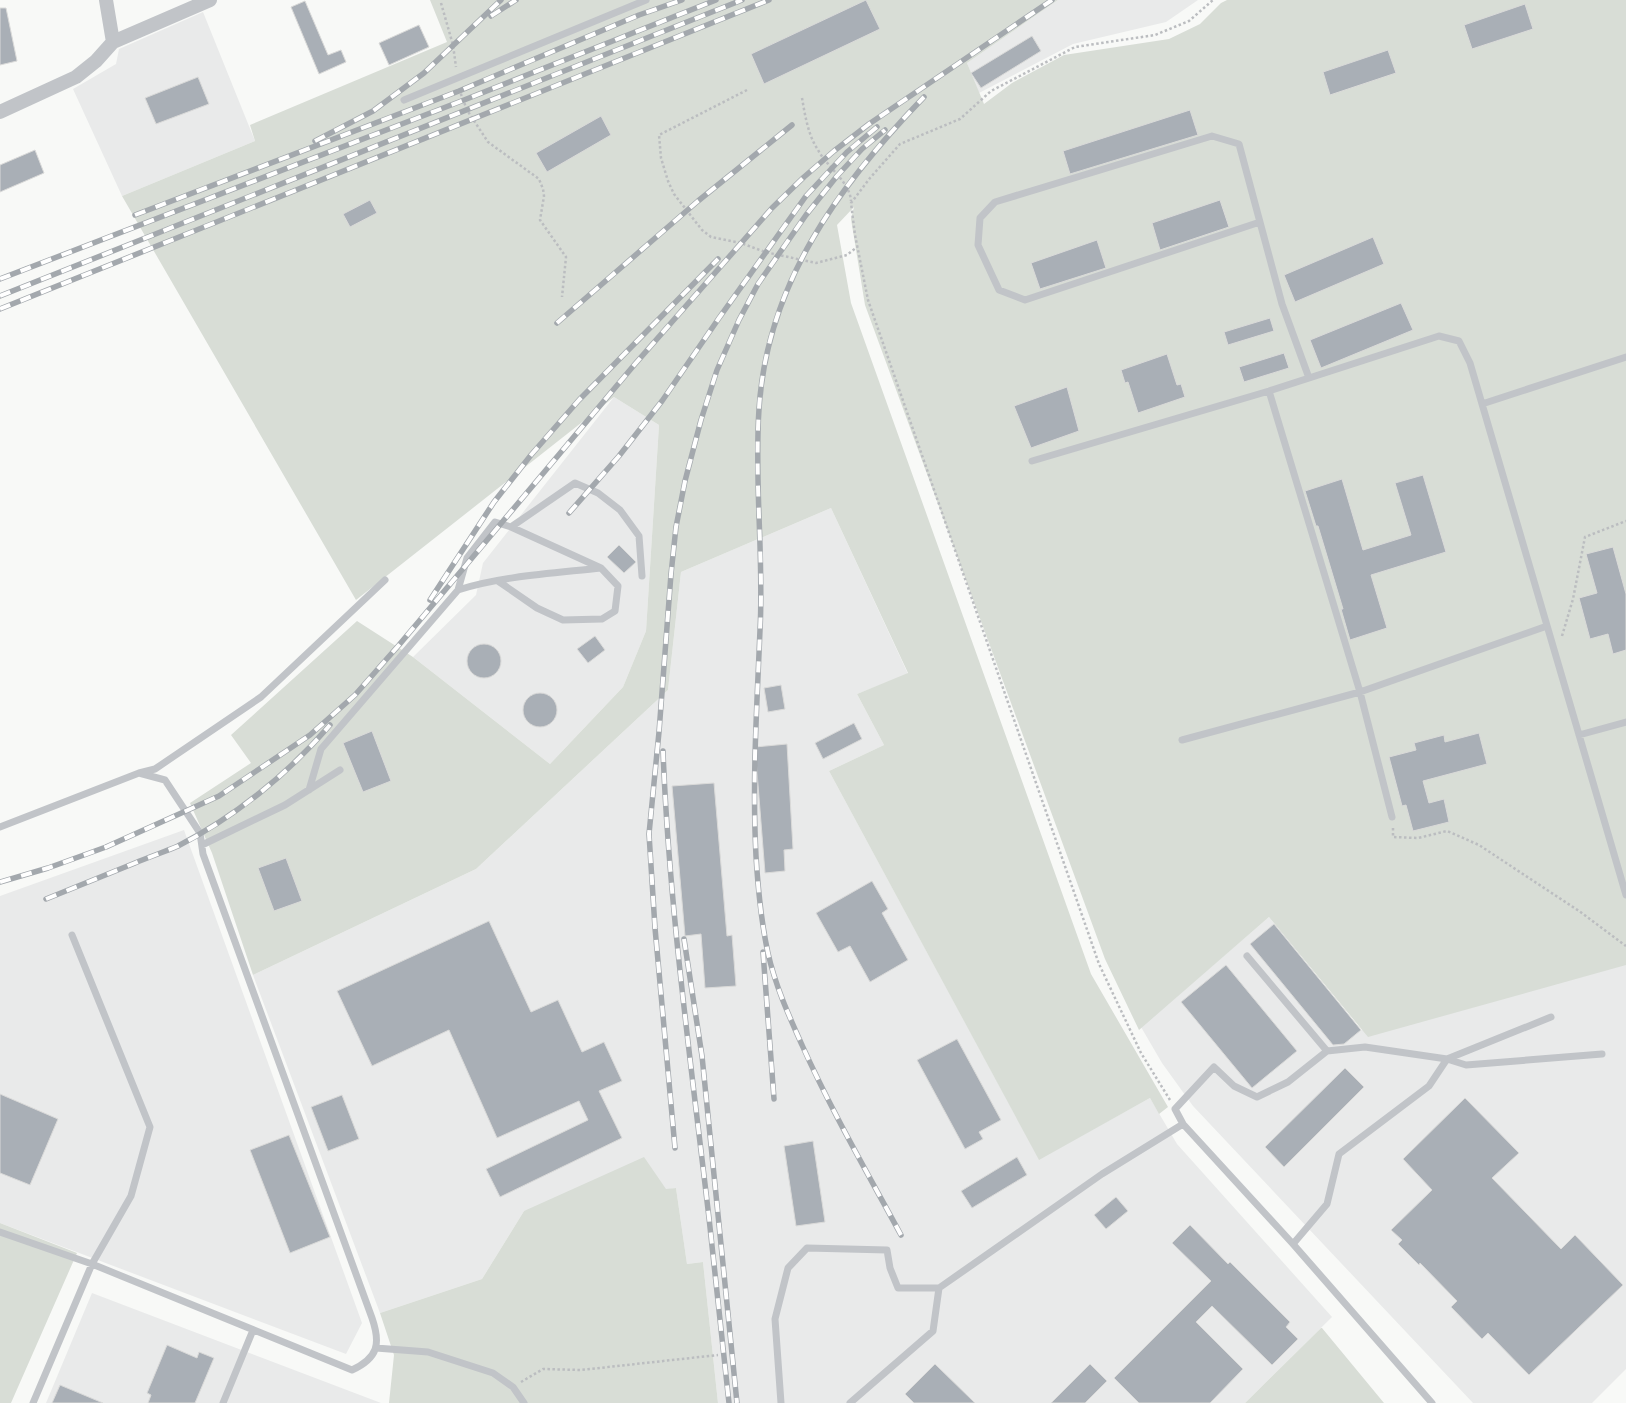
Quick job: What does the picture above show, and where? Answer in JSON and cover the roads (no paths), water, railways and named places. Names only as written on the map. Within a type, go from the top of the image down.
[{"type":"street","points":[[106,0],[113,42]]},
{"type":"street","points":[[0,112],[76,77],[96,61],[113,42],[210,0]]},
{"type":"lane","points":[[404,100],[646,0]]},
{"type":"lane","points":[[1260,222],[1025,300],[999,290],[978,245],[980,218],[995,202],[1212,136],[1239,144],[1260,222],[1282,304],[1309,378]]},
{"type":"lane","points":[[1032,461],[1269,391],[1439,336],[1459,342],[1470,362],[1626,895]]},
{"type":"lane","points":[[1482,404],[1626,357]]},
{"type":"lane","points":[[1269,391],[1360,692],[1392,817]]},
{"type":"lane","points":[[512,527],[575,484],[598,493],[620,510],[639,536],[642,576]]},
{"type":"lane","points":[[309,790],[321,749],[458,590],[467,558],[495,522],[512,527],[601,568],[618,586],[615,611],[602,618],[563,620],[536,608],[498,580]]},
{"type":"lane","points":[[458,590],[478,583],[601,568]]},
{"type":"lane","points":[[0,827],[139,773],[155,769],[261,697],[385,580]]},
{"type":"lane","points":[[1182,740],[1360,692],[1547,626]]},
{"type":"lane","points":[[1579,735],[1626,722]]},
{"type":"lane","points":[[202,845],[285,805],[340,770]]},
{"type":"lane","points":[[0,1232],[92,1264],[352,1370],[366,1364],[376,1348],[376,1331],[372,1318],[203,854],[200,833],[165,780],[139,773]]},
{"type":"lane","points":[[33,1403],[92,1264],[131,1196],[150,1127],[72,935]]},
{"type":"lane","points":[[1247,956],[1327,1051]]},
{"type":"lane","points":[[1294,1244],[1327,1204],[1339,1154],[1429,1086],[1447,1059],[1551,1017]]},
{"type":"lane","points":[[1432,1403],[1294,1244],[1183,1124],[1175,1109],[1214,1067],[1234,1086],[1257,1097],[1288,1082],[1327,1051],[1365,1047],[1447,1059],[1466,1065],[1602,1054]]},
{"type":"lane","points":[[781,1403],[775,1319],[788,1268],[807,1248],[887,1250],[890,1268],[898,1288],[939,1288],[1102,1174],[1183,1124]]},
{"type":"lane","points":[[850,1403],[932,1331],[939,1288]]},
{"type":"lane","points":[[223,1403],[253,1330]]},
{"type":"lane","points":[[376,1348],[428,1352],[493,1374],[513,1387],[524,1403]]},
{"type":"railway","points":[[315,141],[373,111],[424,73],[501,0]]},
{"type":"railway","points":[[491,16],[516,0]]},
{"type":"railway","points":[[135,215],[459,91],[639,15],[682,0]]},
{"type":"railway","points":[[0,279],[464,100],[716,0]]},
{"type":"railway","points":[[0,296],[742,0]]},
{"type":"railway","points":[[0,309],[769,0]]},
{"type":"railway","points":[[0,882],[48,868],[106,847],[219,796],[310,735],[355,695],[399,645],[635,364],[772,208],[834,151],[869,124],[1052,0]]},
{"type":"railway","points":[[901,1235],[813,1069],[778,989],[766,941],[759,893],[755,828],[755,743],[761,602],[758,437],[759,409],[765,363],[776,319],[792,278],[813,239],[863,165],[924,97]]},
{"type":"railway","points":[[557,323],[698,201],[792,125]]},
{"type":"railway","points":[[569,513],[619,456],[662,401],[806,196],[847,152],[877,127]]},
{"type":"railway","points":[[675,1148],[655,928],[649,834],[671,574],[676,527],[685,481],[701,420],[717,370],[739,320],[758,284],[806,215],[837,176],[862,149],[885,130]]},
{"type":"railway","points":[[430,600],[494,502],[531,455],[579,400],[718,259]]},
{"type":"railway","points":[[46,899],[178,846],[220,822],[260,793],[297,761],[330,725]]},
{"type":"railway","points":[[663,751],[675,926],[729,1403]]},
{"type":"railway","points":[[684,939],[702,1056],[737,1403]]},
{"type":"railway","points":[[763,952],[774,1099]]}]
